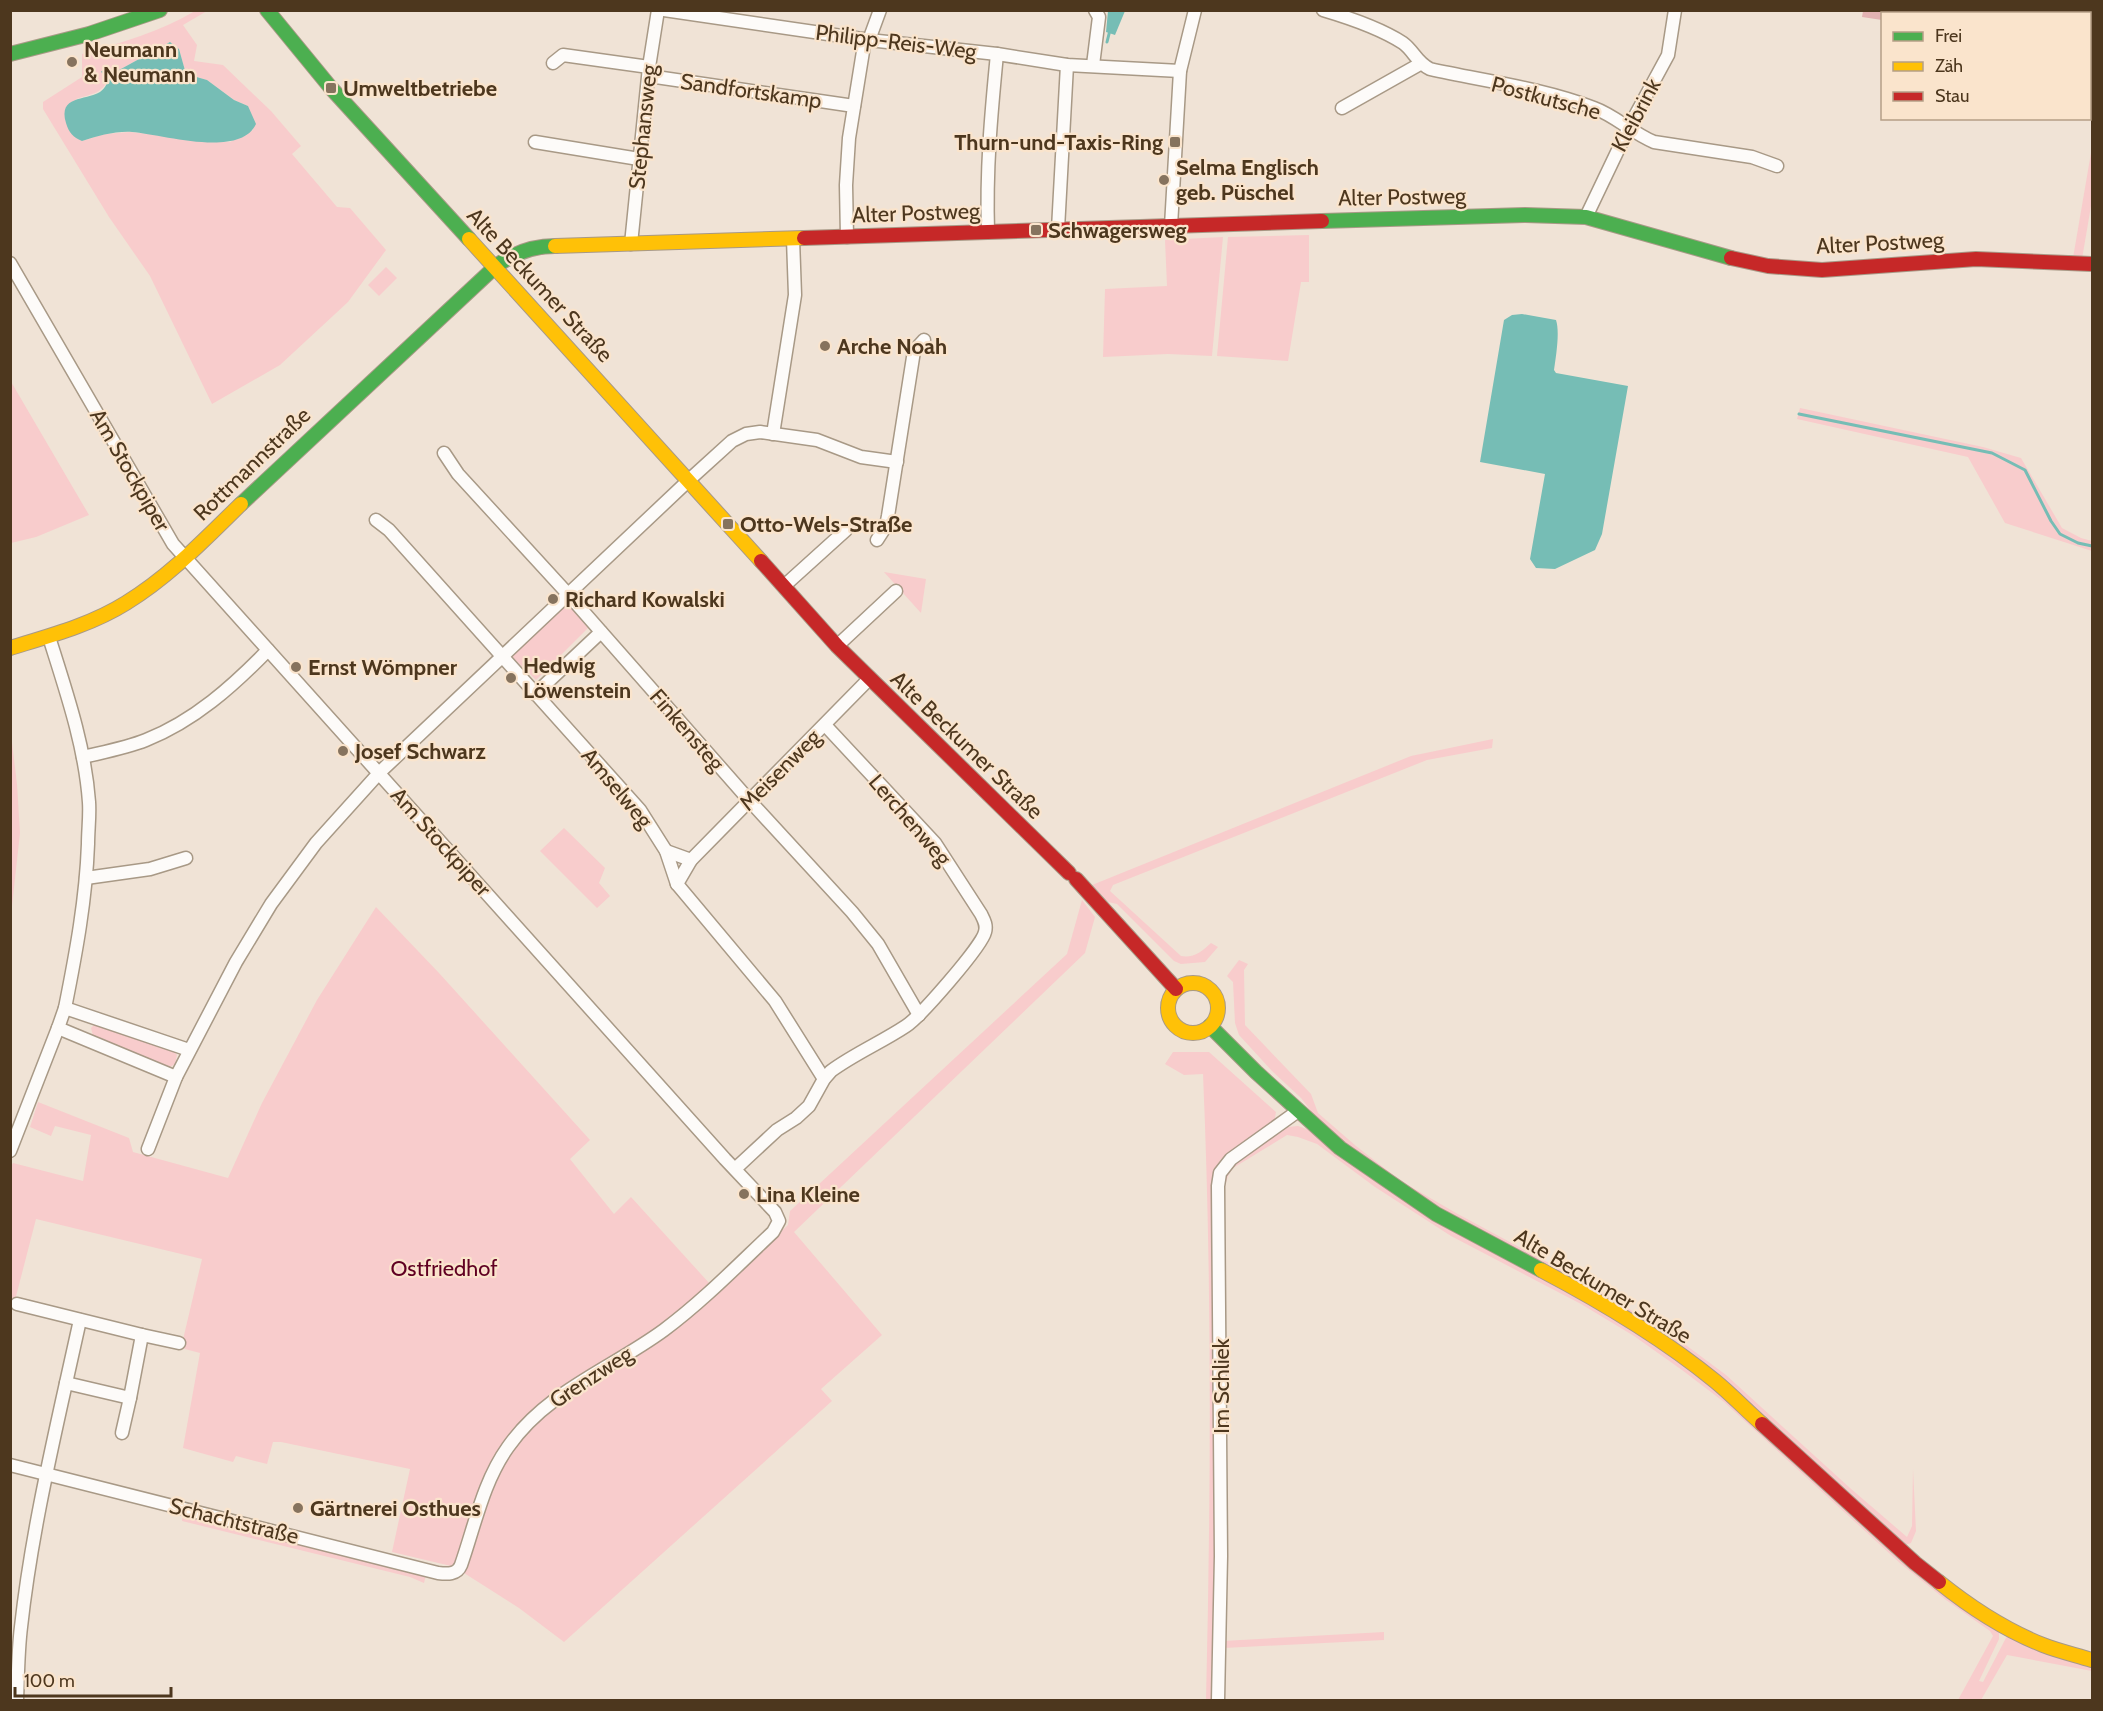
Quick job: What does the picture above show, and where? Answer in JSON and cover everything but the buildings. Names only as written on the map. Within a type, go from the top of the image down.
[{"type":"street","points":[[10,54],[89,34],[160,10]]},
{"type":"street","name":"Alte Beckumer Straße","points":[[267,10],[339,96],[837,646],[1072,876],[1176,989]]},
{"type":"street","name":"Stephansweg","points":[[631,244],[649,71],[658,10]]},
{"type":"street","name":"Philipp-Reis-Weg","points":[[664,10],[1067,64],[1180,71]]},
{"type":"street","points":[[847,237],[846,185],[854,106],[867,39],[880,10]]},
{"type":"street","points":[[1093,65],[1099,17],[1095,10]]},
{"type":"street","points":[[1171,226],[1180,71],[1195,10]]},
{"type":"street","points":[[1323,10],[1371,27],[1405,44],[1420,64],[1342,108]]},
{"type":"street","name":"Kleibrink","points":[[1586,217],[1629,127],[1668,55],[1675,10]]},
{"type":"street","points":[[988,232],[988,140],[997,54]]},
{"type":"street","name":"Sandfortskamp","points":[[553,63],[563,55],[854,106]]},
{"type":"street","points":[[1058,229],[1067,64]]},
{"type":"street","name":"Postkutsche","points":[[1420,64],[1430,69],[1538,92],[1593,108],[1617,118],[1640,136],[1654,142],[1752,157],[1777,166]]},
{"type":"street","points":[[535,142],[639,159]]},
{"type":"street","name":"Alter Postweg","points":[[495,267],[506,258],[523,250],[542,246],[1502,216],[1586,217],[1723,256],[1768,266],[1822,270],[1976,259],[2092,264]]},
{"type":"street","points":[[772,434],[795,295],[793,238]]},
{"type":"street","name":"Am Stockpiper","points":[[10,263],[173,544],[778,1215],[779,1221]]},
{"type":"street","name":"Rottmannstraße","points":[[10,648],[49,637],[113,610],[139,595],[186,557],[307,440],[495,267]]},
{"type":"street","points":[[877,540],[886,526],[888,516],[914,351],[924,340]]},
{"type":"street","points":[[148,1149],[189,1050],[236,962],[271,904],[316,843],[380,772],[689,480],[732,441],[747,434],[772,434],[817,440],[861,457],[897,462]]},
{"type":"street","name":"Finkensteg","points":[[444,453],[458,474],[852,912],[871,936],[919,1015]]},
{"type":"street","name":"Amselweg","points":[[376,519],[389,530],[640,810],[666,851],[677,884],[775,1001],[824,1079]]},
{"type":"street","points":[[784,586],[846,531]]},
{"type":"street","points":[[837,646],[896,591]]},
{"type":"street","points":[[535,694],[601,632]]},
{"type":"street","points":[[10,1151],[65,1008],[77,947],[86,878],[89,804],[83,757],[64,683],[49,637]]},
{"type":"street","points":[[83,757],[146,740],[179,723],[208,705],[237,682],[268,650]]},
{"type":"street","name":"Meisenweg","points":[[677,884],[691,860],[869,679]]},
{"type":"street","name":"Lerchenweg","points":[[735,1169],[777,1130],[809,1106],[824,1079],[838,1066],[907,1025],[919,1015],[985,933],[984,920],[935,843],[825,725]]},
{"type":"street","points":[[666,851],[691,860]]},
{"type":"street","points":[[86,878],[150,868],[186,858]]},
{"type":"street","points":[[1188,983],[1208,987],[1218,1002],[1218,1011],[1210,1026],[1195,1033],[1186,1032],[1173,1023],[1168,1009],[1171,995],[1176,989],[1188,983]]},
{"type":"street","points":[[65,1008],[189,1050]]},
{"type":"street","name":"Alte Beckumer Straße","points":[[1210,1026],[1340,1148],[1436,1214],[1584,1293],[1651,1334],[1714,1380],[1901,1550],[1967,1604],[2007,1628],[2043,1644],[2092,1660]]},
{"type":"street","points":[[58,1028],[177,1077]]},
{"type":"street","name":"Im Schliek","points":[[1218,1701],[1221,1556],[1219,1179],[1220,1173],[1231,1158],[1298,1111]]},
{"type":"street","name":"Grenzweg","points":[[457,1571],[492,1473],[525,1425],[566,1391],[645,1343],[684,1314],[773,1232],[779,1221]]},
{"type":"street","points":[[16,1304],[179,1343]]},
{"type":"street","points":[[17,1701],[20,1629],[31,1552],[45,1474],[80,1320]]},
{"type":"street","points":[[122,1433],[142,1335]]},
{"type":"street","points":[[66,1383],[130,1398]]},
{"type":"street","name":"Schachtstraße","points":[[10,1465],[438,1573],[449,1574],[457,1571]]},
{"type":"green space","points":[[195,11],[207,11],[183,25],[197,45],[194,61],[223,65],[271,111],[301,146],[292,154],[337,207],[350,208],[386,250],[348,302],[280,365],[212,404],[150,276],[109,217],[43,109],[43,102],[82,77],[82,54],[140,36]],"holes":[[[170,42],[179,49],[186,74],[207,80],[234,100],[248,106],[253,130],[230,142],[130,132],[104,134],[82,141],[76,99],[97,92],[104,86],[110,75]]]},
{"type":"green space","points":[[2092,147],[2092,200],[2082,259],[2073,258]]},
{"type":"green space","points":[[1309,235],[1309,282],[1301,282],[1288,361],[1217,356],[1228,237]]},
{"type":"green space","points":[[1223,237],[1212,356],[1168,354],[1103,357],[1105,289],[1167,286],[1165,240]]},
{"type":"green space","points":[[386,267],[397,278],[379,296],[368,285]]},
{"type":"green space","points":[[10,380],[89,515],[36,537],[11,543]]},
{"type":"green space","points":[[1800,408],[1983,447],[2021,458],[2062,528],[2092,541],[2092,551],[2005,523],[1968,457],[1797,419]]},
{"type":"green space","points":[[884,572],[926,579],[921,613]]},
{"type":"green space","points":[[566,602],[588,628],[536,680],[509,654]]},
{"type":"green space","points":[[10,726],[20,833],[11,915]]},
{"type":"green space","points":[[1493,739],[1492,748],[1427,760],[1113,885],[1110,891],[1181,956],[1197,954],[1211,943],[1218,947],[1205,962],[1181,964],[1174,961],[1117,904],[1108,902],[1092,885],[1411,756]]},
{"type":"green space","points":[[564,828],[605,868],[599,883],[610,896],[597,908],[540,851]]},
{"type":"green space","points":[[1082,900],[1095,917],[1085,953],[794,1232],[882,1335],[821,1389],[832,1401],[564,1642],[519,1608],[464,1573],[489,1492],[503,1461],[541,1416],[723,1285],[788,1225],[790,1211],[1067,954]]},
{"type":"green space","name":"Ostfriedhof","points":[[376,907],[590,1140],[570,1159],[614,1214],[631,1197],[710,1284],[682,1311],[521,1423],[457,1564],[451,1566],[392,1552],[410,1469],[281,1442],[273,1442],[267,1464],[236,1456],[233,1462],[183,1448],[200,1353],[181,1348],[202,1259],[36,1219],[13,1308],[10,1304],[10,1168],[13,1163],[83,1181],[91,1135],[55,1126],[51,1136],[30,1127],[38,1102],[129,1138],[133,1152],[228,1178],[262,1103],[317,1000]]},
{"type":"green space","points":[[1239,960],[1248,964],[1244,970],[1245,1025],[1311,1094],[1318,1113],[1356,1146],[1401,1181],[1588,1284],[1675,1337],[1726,1375],[1907,1537],[1912,1526],[1913,1469],[1916,1531],[1911,1543],[1905,1545],[1726,1385],[1352,1152],[1239,1035],[1235,1023],[1233,982],[1227,976]]},
{"type":"green space","points":[[95,1024],[171,1049],[177,1055],[175,1064],[167,1069],[93,1036],[91,1028]]},
{"type":"green space","points":[[1173,1052],[1209,1052],[1276,1112],[1274,1123],[1221,1159],[1214,1172],[1217,1561],[1214,1700],[1206,1700],[1210,1387],[1203,1074],[1184,1075],[1165,1064]]},
{"type":"green space","points":[[1298,1126],[1307,1129],[1681,1361],[1999,1630],[1999,1639],[1979,1681],[1983,1682],[2008,1634],[2092,1665],[2092,1671],[2007,1655],[1981,1700],[1958,1700],[1993,1636],[1990,1631],[1901,1564],[1724,1402],[1634,1336],[1581,1304],[1451,1236],[1375,1187],[1317,1144],[1298,1137],[1287,1135],[1233,1168],[1224,1189],[1225,1176],[1237,1159],[1288,1127]]},
{"type":"green space","points":[[183,1514],[426,1575],[424,1583],[410,1577],[182,1521]]},
{"type":"green space","points":[[1384,1632],[1384,1640],[1224,1648],[1223,1641]]},
{"type":"shaded area","points":[[1863,10],[1930,11],[1881,12],[1881,20],[1862,17]]},
{"type":"water","points":[[1108,11],[1125,11],[1115,35],[1106,32]]},
{"type":"water","points":[[170,42],[179,49],[186,74],[207,80],[234,100],[248,106],[256,124],[247,134],[234,140],[199,142],[132,132],[107,134],[82,141],[72,134],[67,126],[65,114],[69,103],[100,92],[110,75]]},
{"type":"water","points":[[1522,314],[1556,320],[1558,337],[1554,370],[1556,373],[1628,386],[1602,534],[1595,550],[1555,569],[1536,568],[1530,559],[1545,474],[1480,462],[1504,320],[1512,315]]},
{"type":"waterway","points":[[1107,42],[1110,30]]},
{"type":"waterway","points":[[103,72],[113,77]]},
{"type":"waterway","points":[[1799,414],[1992,453],[2025,470],[2060,534],[2078,543],[2092,546]]},
{"type":"traffic: fast","points":[[10,54],[89,34],[160,10]]},
{"type":"traffic: fast","points":[[267,10],[331,88],[469,239]]},
{"type":"traffic: fast","points":[[1322,221],[1525,215],[1586,217],[1731,258]]},
{"type":"traffic: fast","points":[[241,504],[495,267],[523,251],[555,246]]},
{"type":"traffic: fast","points":[[1210,1026],[1256,1072],[1340,1148],[1436,1214],[1541,1270]]},
{"type":"traffic: slow","points":[[555,246],[804,238]]},
{"type":"traffic: slow","points":[[469,239],[761,561]]},
{"type":"traffic: slow","points":[[10,648],[84,624],[126,603],[172,569],[241,504]]},
{"type":"traffic: slow","points":[[1193,983],[1211,990],[1218,1008],[1211,1026],[1193,1033],[1175,1026],[1168,1008],[1175,990],[1193,983]]},
{"type":"traffic: slow","points":[[1541,1270],[1609,1308],[1674,1350],[1721,1386],[1762,1424]]},
{"type":"traffic: slow","points":[[1939,1582],[1976,1609],[2015,1632],[2049,1647],[2092,1660]]},
{"type":"traffic: jam","points":[[804,238],[1322,221]]},
{"type":"traffic: jam","points":[[1731,258],[1768,266],[1822,270],[1976,259],[2092,264]]},
{"type":"traffic: jam","points":[[761,561],[837,646],[1069,873]]},
{"type":"traffic: jam","points":[[1076,879],[1176,989]]},
{"type":"traffic: jam","points":[[1762,1424],[1915,1563],[1939,1582]]},
{"type":"place","name":"Neumann & Neumann","points":[[72,62]]},
{"type":"place","name":"Umweltbetriebe","points":[[331,88]]},
{"type":"place","name":"Thurn-und-Taxis-Ring","points":[[1175,142]]},
{"type":"place","name":"Selma Englisch geb. Püschel","points":[[1164,180]]},
{"type":"place","name":"Schwagersweg","points":[[1036,230]]},
{"type":"place","name":"Arche Noah","points":[[825,346]]},
{"type":"place","name":"Otto-Wels-Straße","points":[[728,524]]},
{"type":"place","name":"Richard Kowalski","points":[[553,599]]},
{"type":"place","name":"Ernst Wömpner","points":[[296,667]]},
{"type":"place","name":"Hedwig Löwenstein","points":[[511,678]]},
{"type":"place","name":"Josef Schwarz","points":[[343,751]]},
{"type":"place","name":"Lina Kleine","points":[[744,1194]]},
{"type":"place","name":"Gärtnerei Osthues","points":[[298,1508]]}]
